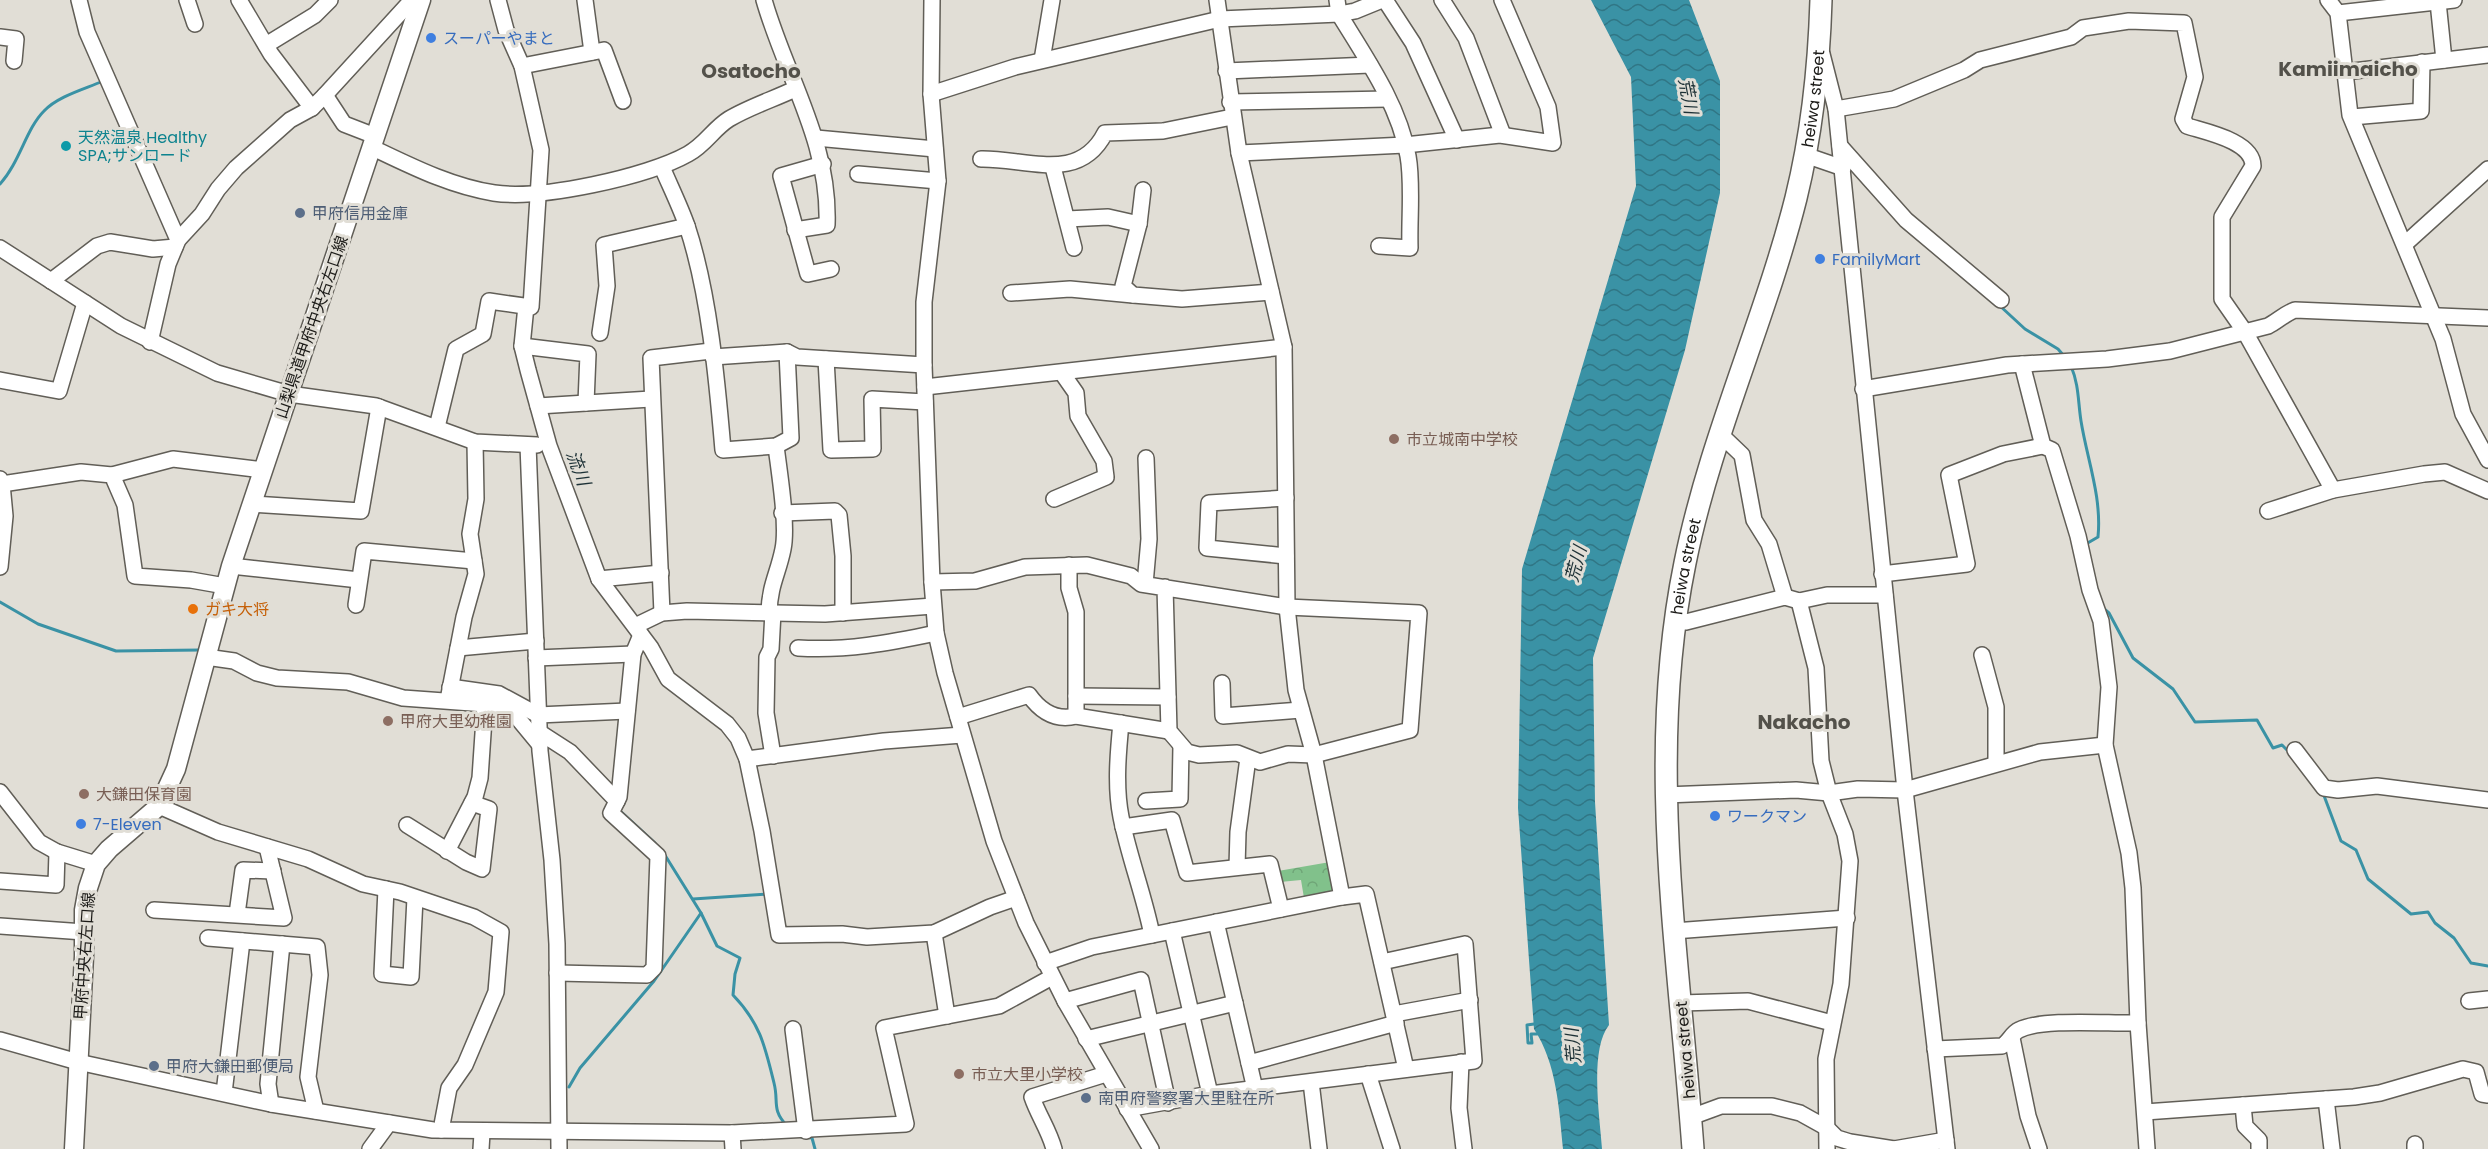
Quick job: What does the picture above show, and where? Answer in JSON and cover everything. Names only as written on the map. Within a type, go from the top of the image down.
[{"type":"highway","name":"heiwa street","points":[[1693,1149],[1665,795],[1666,732],[1675,620],[1694,522],[1720,434],[1787,231],[1805,155],[1820,45],[1821,0]]},
{"type":"main road","name":"山梨県道甲府中央右左口線","points":[[207,653],[231,566],[421,0]]},
{"type":"main road","name":"甲府中央右左口線","points":[[74,1149],[86,896],[96,864],[109,849],[159,806],[176,769],[207,653]]},
{"type":"street","points":[[79,0],[87,32],[177,244]]},
{"type":"street","points":[[187,0],[195,24]]},
{"type":"street","points":[[239,0],[288,78],[312,108]]},
{"type":"street","points":[[266,45],[315,15],[330,0]]},
{"type":"street","points":[[150,342],[168,264],[177,244],[202,214],[218,189],[236,168],[290,120],[312,108],[412,0]]},
{"type":"street","points":[[437,427],[456,349],[483,334],[489,301],[531,307],[540,192],[540,150],[522,66],[506,30],[498,0]]},
{"type":"street","points":[[585,0],[592,52]]},
{"type":"street","points":[[764,0],[795,89],[816,138],[823,164],[826,225],[795,230]]},
{"type":"street","points":[[932,0],[931,94],[938,181],[924,302],[924,365],[936,633],[962,735],[994,841],[1016,898],[1052,977],[1151,1149]]},
{"type":"street","points":[[1042,60],[1052,0]]},
{"type":"street","points":[[1218,0],[1231,109],[1239,153],[1284,347],[1287,607],[1296,690],[1314,754],[1342,897]]},
{"type":"street","points":[[931,94],[1042,60],[1220,19],[1338,7],[1355,11],[1384,0],[1413,43],[1457,140]]},
{"type":"street","points":[[1442,0],[1466,38],[1503,135]]},
{"type":"street","points":[[1239,153],[1405,145],[1503,135],[1553,143],[1548,107],[1502,0]]},
{"type":"street","points":[[2328,0],[2338,13],[2352,117],[2406,243],[2432,316],[2443,339],[2463,414],[2488,460]]},
{"type":"street","points":[[2338,13],[2446,1],[2444,60]]},
{"type":"street","points":[[1338,7],[1388,99],[1408,158],[1410,248],[1379,246]]},
{"type":"street","points":[[1836,109],[1894,99],[1980,60],[2071,38],[2082,28],[2129,21],[2184,23],[2195,76],[2183,119],[2187,126],[2242,144],[2253,160],[2253,166],[2222,217],[2222,299],[2246,332],[2333,490]]},
{"type":"street","points":[[0,37],[16,39],[14,62]]},
{"type":"street","points":[[1690,1117],[1721,1106],[1772,1106],[1800,1113],[1827,1128],[1837,1138],[1894,1149],[1946,1145],[1882,574],[1843,168],[1836,109],[1820,45]]},
{"type":"street","points":[[522,66],[604,50],[623,101]]},
{"type":"street","points":[[2345,72],[2488,55]]},
{"type":"street","points":[[2352,117],[2421,111],[2422,63]]},
{"type":"street","points":[[1226,71],[1370,65]]},
{"type":"street","points":[[325,95],[344,124],[447,182],[514,195],[599,183],[662,167],[707,142],[718,127],[730,119],[795,89]]},
{"type":"street","points":[[981,159],[1007,158],[1053,167],[1086,157],[1097,148],[1104,133],[1163,131],[1231,109],[1388,99]]},
{"type":"street","points":[[816,138],[935,148]]},
{"type":"street","points":[[1840,146],[1906,220],[2001,300]]},
{"type":"street","points":[[1805,155],[1843,168]]},
{"type":"street","points":[[823,164],[781,176],[808,274],[831,269]]},
{"type":"street","points":[[662,167],[687,226],[701,282],[723,450],[776,446],[791,438],[787,352]]},
{"type":"street","points":[[1053,167],[1074,248]]},
{"type":"street","points":[[2406,243],[2488,169]]},
{"type":"street","points":[[858,174],[938,181]]},
{"type":"street","points":[[1133,295],[1124,286],[1139,224],[1143,190]]},
{"type":"street","points":[[1066,219],[1108,217],[1139,224]]},
{"type":"street","points":[[600,333],[607,286],[604,245],[687,226]]},
{"type":"street","points":[[51,280],[97,246],[110,242],[153,249],[177,244]]},
{"type":"street","points":[[0,248],[150,342],[217,373],[289,394],[379,407],[475,442],[549,446]]},
{"type":"street","points":[[1011,293],[1070,289],[1182,299],[1271,291]]},
{"type":"street","points":[[0,380],[58,391],[85,303]]},
{"type":"street","points":[[526,306],[522,346],[538,406],[549,446],[599,579],[638,631],[668,679],[727,724],[738,738],[747,759],[780,935],[842,934],[867,937],[934,933],[990,907],[1016,898]]},
{"type":"street","points":[[1863,388],[2022,364],[2107,359],[2170,351],[2268,326],[2277,322],[2283,314],[2295,309],[2488,318]]},
{"type":"street","points":[[522,346],[588,354],[586,403]]},
{"type":"street","points":[[826,359],[831,450],[873,449],[872,399],[925,395],[1062,373],[1284,347]]},
{"type":"street","points":[[662,612],[651,358],[787,352],[797,357],[924,365]]},
{"type":"street","points":[[2022,364],[2043,446]]},
{"type":"street","points":[[1054,499],[1106,477],[1104,461],[1078,416],[1076,393],[1062,373]]},
{"type":"street","points":[[538,406],[651,399]]},
{"type":"street","points":[[252,504],[361,511],[379,407]]},
{"type":"street","points":[[1720,434],[1742,455],[1754,520],[1769,544],[1792,599],[1816,668],[1821,761],[1829,793],[1845,834],[1850,861],[1841,984],[1826,1059],[1827,1149]]},
{"type":"street","points":[[449,693],[476,574],[470,534],[476,499],[475,442]]},
{"type":"street","points":[[528,445],[539,738],[552,860],[557,973],[559,1149]]},
{"type":"street","points":[[773,756],[766,713],[767,657],[771,649],[770,588],[784,547],[776,446]]},
{"type":"street","points":[[1882,574],[1967,564],[1949,475],[2003,454],[2043,446],[2052,450],[2063,480],[2090,590],[2102,621],[2109,687],[2105,745],[2129,853],[2136,927],[2138,1023],[2147,1149]]},
{"type":"street","points":[[1145,584],[1149,539],[1146,458]]},
{"type":"street","points":[[0,567],[5,516],[1,482],[81,472],[112,475],[173,459],[263,470]]},
{"type":"street","points":[[2268,511],[2333,490],[2445,472],[2488,491]]},
{"type":"street","points":[[112,475],[125,505],[135,576],[191,580],[225,586]]},
{"type":"street","points":[[1286,498],[1209,503],[1207,548],[1286,556]]},
{"type":"street","points":[[782,513],[835,511],[839,515],[843,556],[843,613]]},
{"type":"street","points":[[356,605],[364,552],[474,561]]},
{"type":"street","points":[[1069,565],[1069,588],[1076,612],[1076,716]]},
{"type":"street","points":[[932,582],[975,581],[1012,568],[1087,565],[1131,576],[1145,584],[1166,587],[1287,607],[1419,613],[1410,730],[1314,754],[1288,754],[1260,762],[1237,753],[1200,755],[1186,752],[1169,731],[1166,587]]},
{"type":"street","points":[[231,566],[360,580]]},
{"type":"street","points":[[599,579],[661,573]]},
{"type":"street","points":[[1675,620],[1686,621],[1792,599],[1885,595]]},
{"type":"street","points":[[615,805],[633,654],[638,631],[662,612],[843,613],[933,606]]},
{"type":"street","points":[[798,648],[830,650],[867,647],[936,633]]},
{"type":"street","points":[[458,648],[536,641]]},
{"type":"street","points":[[207,653],[234,661],[257,673],[277,678],[348,682],[403,698],[449,693],[499,694],[538,715],[627,711]]},
{"type":"street","points":[[536,658],[633,654]]},
{"type":"street","points":[[1982,655],[1996,707],[1996,763]]},
{"type":"street","points":[[1222,683],[1223,716],[1301,710]]},
{"type":"street","points":[[449,693],[508,709],[539,738],[570,752],[658,856],[654,968],[647,975],[557,973]]},
{"type":"street","points":[[958,717],[1029,695],[1043,712],[1066,719],[1076,716],[1169,731]]},
{"type":"street","points":[[1076,696],[1168,697]]},
{"type":"street","points":[[447,851],[472,803],[480,778],[485,704]]},
{"type":"street","points":[[1121,723],[1118,752],[1123,827],[1143,892],[1152,935]]},
{"type":"street","points":[[747,759],[884,741],[962,735]]},
{"type":"street","points":[[1665,795],[1796,790],[1829,793],[1858,789],[1905,790],[1996,763],[2059,748],[2105,745]]},
{"type":"street","points":[[1146,801],[1180,799],[1181,746]]},
{"type":"street","points":[[2295,750],[2324,788],[2338,790],[2377,786],[2488,800]]},
{"type":"street","points":[[1237,867],[1238,832],[1248,758]]},
{"type":"street","points":[[0,792],[39,842],[57,852],[96,864]]},
{"type":"street","points":[[407,825],[447,851],[482,869],[489,808],[472,803]]},
{"type":"street","points":[[159,806],[218,832],[308,859],[363,884],[474,917],[501,932],[496,992],[465,1065],[449,1088],[441,1130]]},
{"type":"street","points":[[1123,827],[1172,820],[1187,873],[1270,864],[1281,909]]},
{"type":"street","points":[[154,910],[284,918],[267,847]]},
{"type":"street","points":[[0,881],[56,885],[57,852]]},
{"type":"street","points":[[237,914],[243,870],[273,871]]},
{"type":"street","points":[[386,889],[382,974],[411,977],[415,898]]},
{"type":"street","points":[[1045,963],[1092,947],[1366,894],[1406,1069]]},
{"type":"street","points":[[1674,931],[1847,918]]},
{"type":"street","points":[[1216,922],[1255,1089]]},
{"type":"street","points":[[0,926],[84,932]]},
{"type":"street","points":[[1172,931],[1210,1094]]},
{"type":"street","points":[[934,933],[947,1016]]},
{"type":"street","points":[[208,938],[317,947],[320,975],[308,1077],[316,1111]]},
{"type":"street","points":[[224,1094],[242,941]]},
{"type":"street","points":[[271,1104],[268,1083],[282,944]]},
{"type":"street","points":[[1128,1109],[1210,1094],[1474,1061],[1465,944],[1382,962]]},
{"type":"street","points":[[0,1040],[78,1062],[224,1094],[389,1123],[482,1133],[559,1130],[733,1141],[798,1131],[906,1124],[884,1028],[999,1006],[1052,977]]},
{"type":"street","points":[[1065,1001],[1141,980],[1168,1103]]},
{"type":"street","points":[[2469,1001],[2488,999]]},
{"type":"street","points":[[1248,1063],[1395,1018],[1470,1000]]},
{"type":"street","points":[[1681,1003],[1748,1001],[1832,1023]]},
{"type":"street","points":[[1086,1039],[1235,1003]]},
{"type":"street","points":[[1935,1048],[2002,1046],[2012,1038],[2016,1031],[2057,1024],[2138,1023]]},
{"type":"street","points":[[793,1029],[798,1131]]},
{"type":"street","points":[[2012,1038],[2028,1116],[2039,1149]]},
{"type":"street","points":[[1461,1062],[1459,1108],[1464,1149]]},
{"type":"street","points":[[2145,1112],[2380,1093],[2463,1069],[2476,1072],[2482,1094],[2488,1095]]},
{"type":"street","points":[[1054,1149],[1050,1133],[1039,1117],[1032,1097],[1106,1074]]},
{"type":"street","points":[[1368,1074],[1392,1149]]},
{"type":"street","points":[[1311,1082],[1319,1149]]},
{"type":"street","points":[[2326,1099],[2332,1149]]},
{"type":"street","points":[[2243,1105],[2245,1126],[2259,1140],[2259,1149]]},
{"type":"street","points":[[370,1149],[389,1123]]},
{"type":"street","points":[[481,1149],[482,1133]]},
{"type":"green space","points":[[1330,862],[1337,898],[1305,904],[1301,880],[1280,882],[1278,871]]},
{"type":"water","name":"荒川","points":[[1591,0],[1689,0],[1720,81],[1720,193],[1685,350],[1593,658],[1595,802],[1609,1025],[1603,1036],[1597,1067],[1602,1149],[1563,1149],[1556,1087],[1548,1057],[1534,1029],[1518,808],[1522,569],[1636,186],[1631,77]]},
{"type":"waterway","points":[[0,184],[13,166],[32,127],[44,111],[64,97],[103,81]]},
{"type":"waterway","points":[[1999,305],[2025,329],[2058,349],[2064,356]]},
{"type":"waterway","points":[[2071,366],[2077,387],[2081,421],[2098,507],[2098,537],[2086,544]]},
{"type":"waterway","points":[[0,602],[38,624],[116,651],[201,650]]},
{"type":"waterway","points":[[2103,608],[2109,613],[2133,658],[2173,689],[2195,722],[2257,720],[2273,748],[2282,745],[2289,752]]},
{"type":"waterway","points":[[330,674],[347,675]]},
{"type":"waterway","points":[[2323,793],[2341,841],[2356,850],[2368,879],[2411,914],[2428,912],[2435,923],[2454,938],[2471,963],[2488,966]]},
{"type":"waterway","points":[[618,809],[655,843]]},
{"type":"waterway","points":[[569,1087],[580,1068],[654,981],[701,913],[663,852]]},
{"type":"waterway","points":[[693,899],[768,894]]},
{"type":"waterway","points":[[701,913],[717,946],[740,958],[735,974],[733,995],[750,1015],[760,1036],[774,1083],[777,1110],[787,1126]]},
{"type":"waterway","points":[[1534,1024],[1527,1025],[1528,1043],[1532,1043],[1531,1034],[1537,1034]]},
{"type":"waterway","name":"流川","points":[[795,1136],[812,1138],[815,1149]]},
{"type":"place","name":"スーパーやまと","points":[[431,38]]},
{"type":"place","name":"天然温泉 Healthy SPA;サンロード","points":[[66,146]]},
{"type":"place","name":"甲府信用金庫","points":[[300,213]]},
{"type":"place","name":"FamilyMart","points":[[1820,259]]},
{"type":"place","name":"市立城南中学校","points":[[1394,439]]},
{"type":"place","name":"ガキ大将","points":[[193,609]]},
{"type":"place","name":"甲府大里幼稚園","points":[[388,721]]},
{"type":"place","name":"大鎌田保育園","points":[[84,794]]},
{"type":"place","name":"ワークマン","points":[[1715,816]]},
{"type":"place","name":"7-Eleven","points":[[81,824]]},
{"type":"place","name":"甲府大鎌田郵便局","points":[[154,1066]]},
{"type":"place","name":"市立大里小学校","points":[[959,1074]]},
{"type":"place","name":"南甲府警察署大里駐在所","points":[[1086,1098]]},
{"type":"district","name":"Kamiimaicho","points":[[2348,69]]},
{"type":"district","name":"Osatocho","points":[[751,71]]},
{"type":"district","name":"Nakacho","points":[[1804,722]]}]
